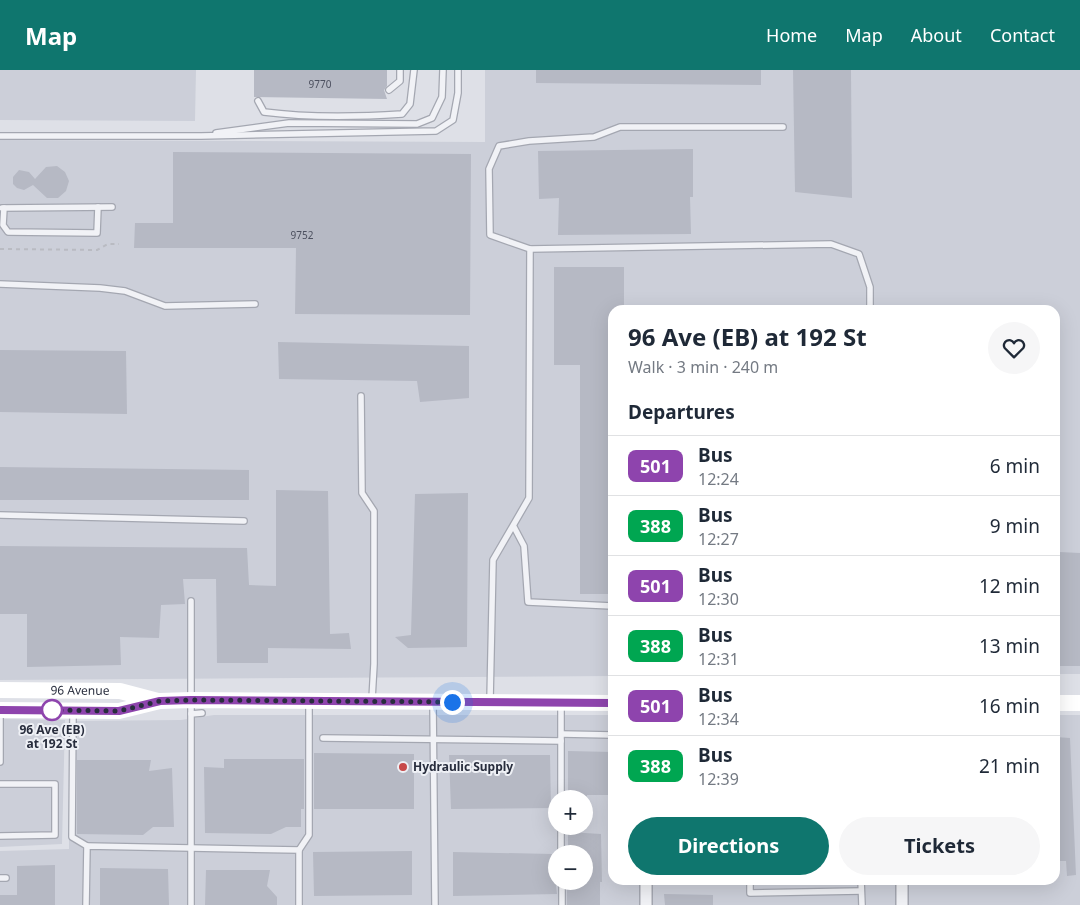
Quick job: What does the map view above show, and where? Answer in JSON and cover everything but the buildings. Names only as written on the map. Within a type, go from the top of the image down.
[{"type":"main road","name":"96 Avenue","points":[[0,690],[120,691],[191,707],[309,700],[608,703]]},
{"type":"main road","name":"96 Avenue","points":[[0,711],[119,711],[160,701]]},
{"type":"main road","points":[[1060,703],[1080,703]]},
{"type":"street","points":[[646,885],[646,905]]},
{"type":"street","points":[[902,885],[902,905]]},
{"type":"lane","points":[[389,90],[400,81],[400,70]]},
{"type":"lane","points":[[258,101],[264,112],[286,115],[402,114],[410,104],[414,70]]},
{"type":"lane","points":[[201,136],[289,123],[417,124],[432,118],[442,98],[443,70]]},
{"type":"lane","points":[[0,136],[201,136],[436,130],[453,120],[458,93],[458,70]]},
{"type":"lane","points":[[783,127],[620,127],[594,137],[529,141],[499,146],[489,169],[490,235],[530,249],[831,244],[859,254],[870,287],[870,305]]},
{"type":"lane","points":[[98,207],[98,233],[8,232],[4,225],[2,208],[112,206]]},
{"type":"lane","points":[[490,702],[493,560],[529,498],[530,249]]},
{"type":"lane","points":[[0,284],[125,291],[164,306],[255,304]]},
{"type":"lane","points":[[361,396],[362,493],[374,511],[374,664],[372,701]]},
{"type":"lane","points":[[0,516],[244,521]]},
{"type":"lane","points":[[514,526],[524,546],[528,602],[608,606]]},
{"type":"lane","points":[[191,601],[191,905]]},
{"type":"lane","points":[[299,905],[299,850],[309,835],[309,700]]},
{"type":"lane","points":[[433,702],[435,905]]},
{"type":"lane","points":[[561,702],[561,790]]},
{"type":"lane","points":[[191,707],[202,713]]},
{"type":"lane","points":[[73,710],[72,837],[87,846],[299,850]]},
{"type":"lane","points":[[0,711],[0,762]]},
{"type":"lane","points":[[323,738],[433,739],[608,735]]},
{"type":"lane","points":[[0,784],[55,784],[55,834],[0,836]]},
{"type":"lane","points":[[86,905],[87,846]]},
{"type":"lane","points":[[750,885],[750,894],[861,891]]},
{"type":"lane","points":[[861,885],[862,905]]},
{"type":"lane","points":[[562,890],[562,905]]},
{"type":"path","points":[[0,249],[97,250],[108,244],[119,244]]},
{"type":"shaded area","points":[[0,70],[196,70],[195,121],[0,120]]},
{"type":"shaded area","points":[[485,70],[1080,70],[1080,674],[1060,674],[1060,305],[608,305],[608,676],[0,680],[0,140],[485,142]]},
{"type":"shaded area","points":[[214,715],[608,715],[608,885],[1060,885],[1060,715],[1080,715],[1080,905],[0,905],[0,851],[69,849],[69,721],[181,720]]},
{"type":"shaded area","points":[[0,719],[65,720],[62,844],[0,847]]},
{"type":"bus line","name":"501","points":[[0,710],[119,711],[160,701],[191,700],[608,703]]},
{"type":"place","name":"96 Ave (EB) at 192 St","points":[[52,710]]},
{"type":"place","name":"Hydraulic Supply","points":[[403,767]]},
{"type":"route","points":[[52,710],[119,711],[160,701],[191,700],[452,702]]}]
